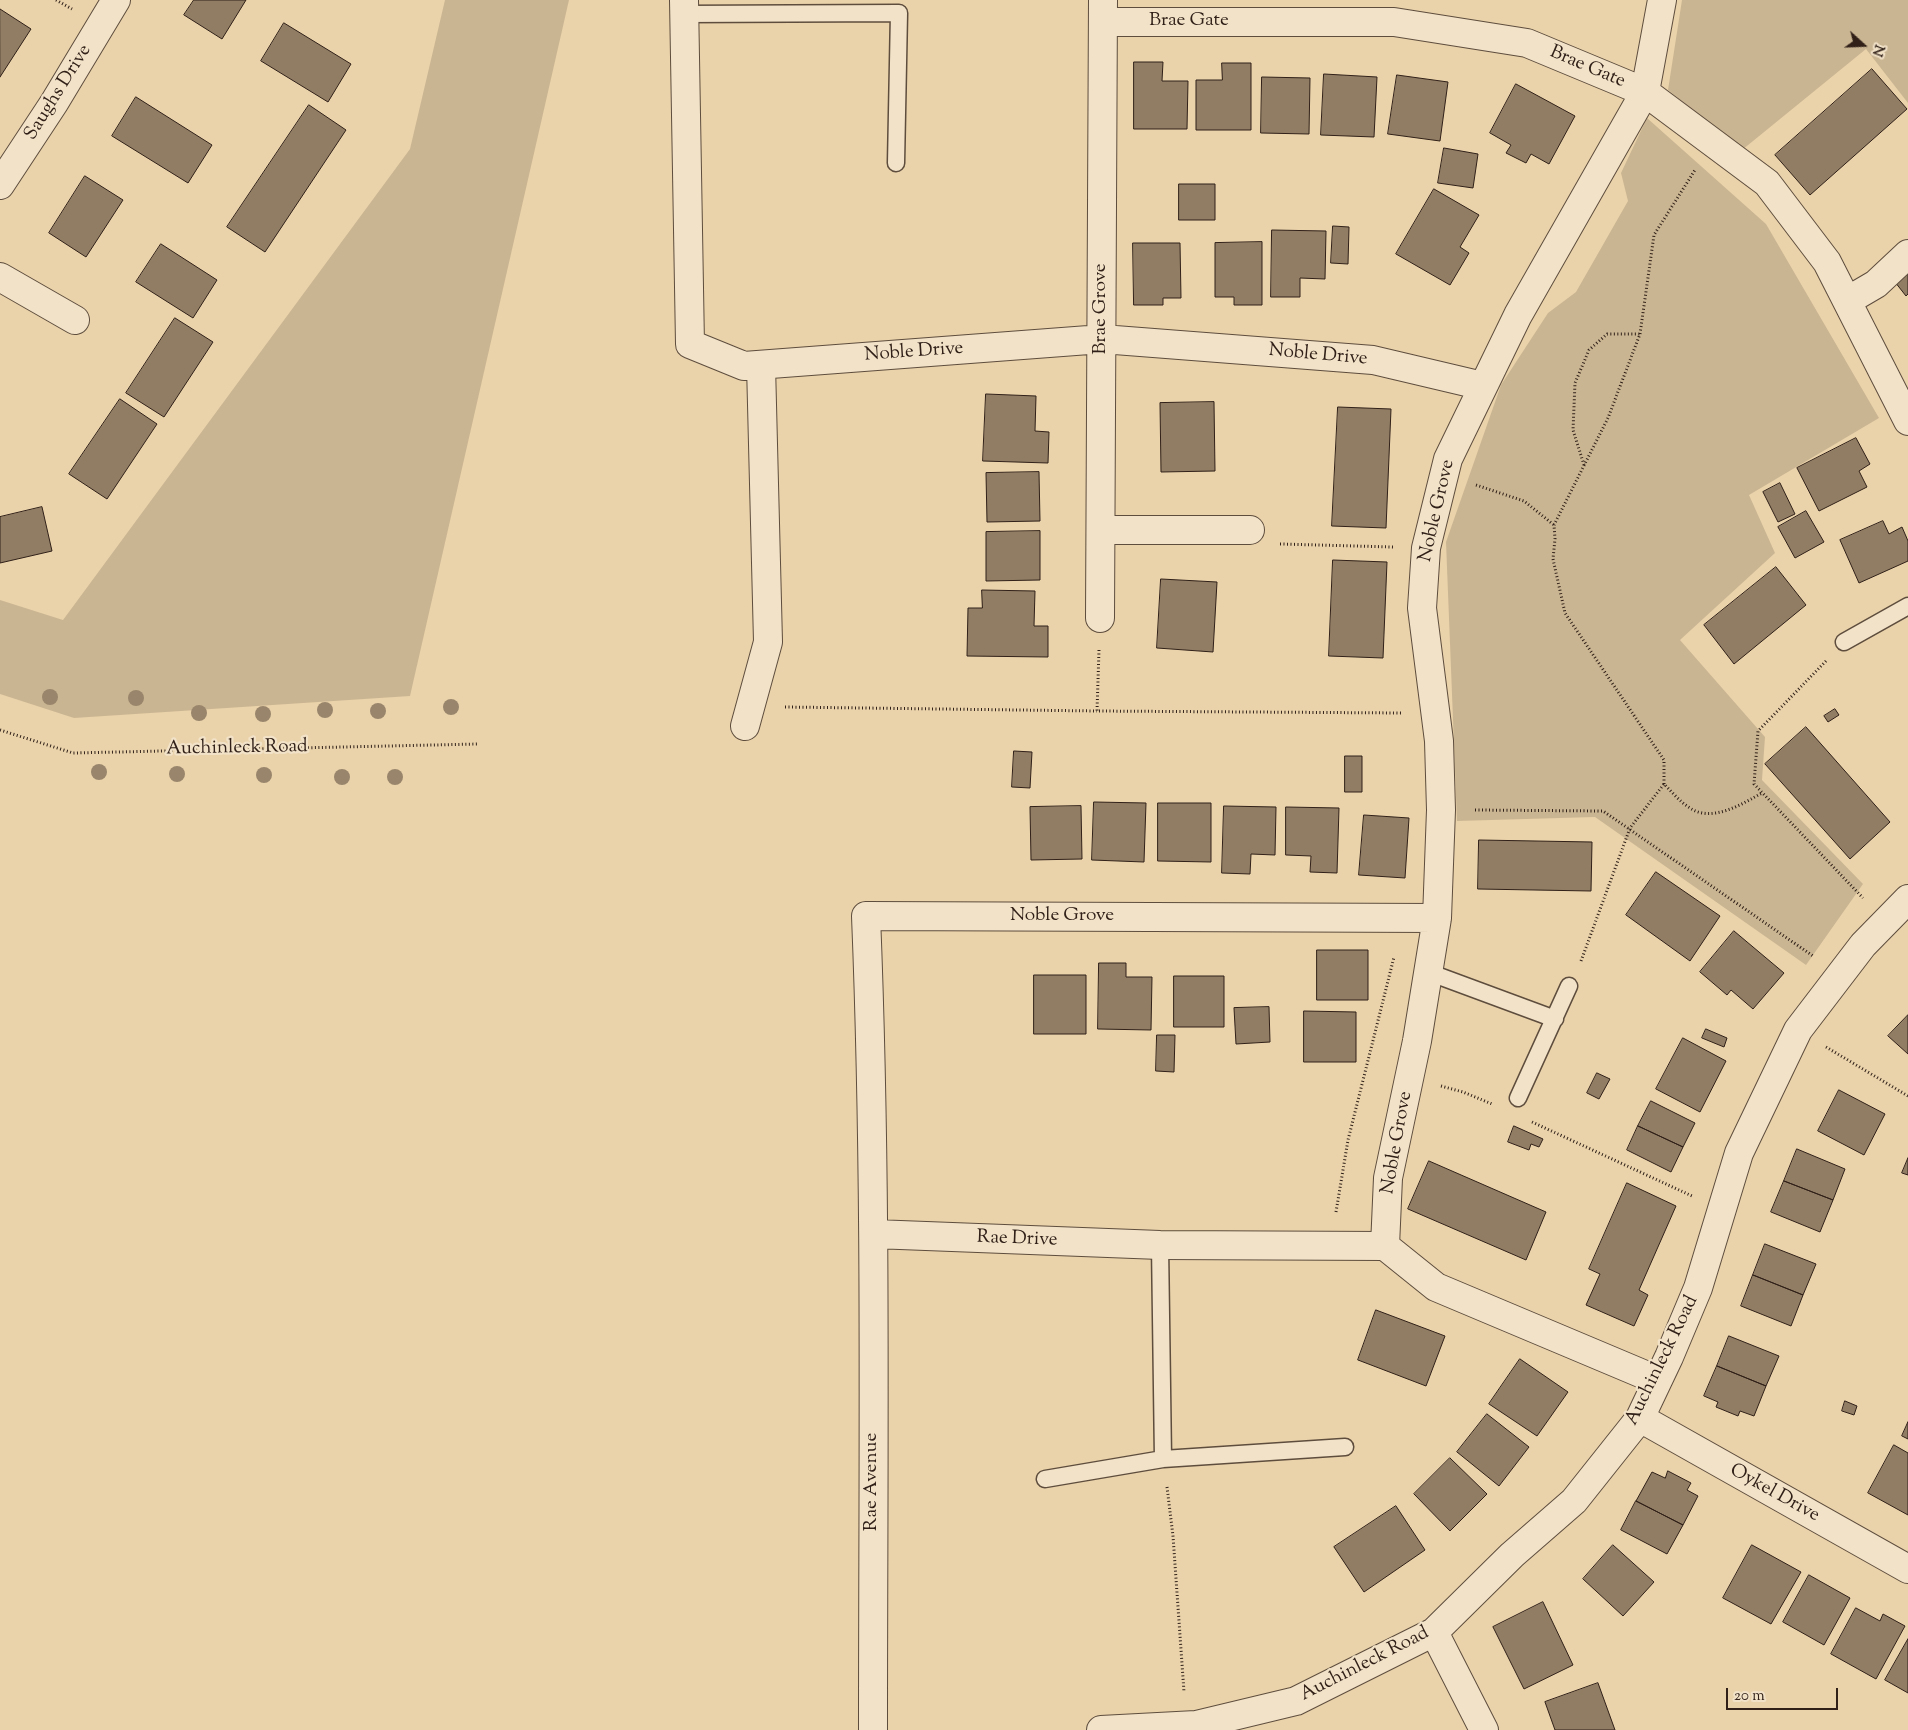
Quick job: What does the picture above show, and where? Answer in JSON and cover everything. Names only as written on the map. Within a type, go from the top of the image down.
[{"type":"street","name":"Saughs Drive","points":[[0,185],[54,103],[116,0]]},
{"type":"street","name":"Noble Grove","points":[[1385,1246],[1388,1178],[1409,1078],[1437,918],[1442,810],[1439,741],[1422,608],[1426,548],[1448,459],[1483,386],[1518,315],[1645,92],[1662,0]]},
{"type":"street","name":"Noble Drive","points":[[684,7],[690,344],[744,366],[1102,339],[1373,360],[1483,386]]},
{"type":"street","name":"Brae Gate","points":[[1103,11],[1394,22],[1527,43],[1645,92],[1767,183],[1827,262],[1908,421]]},
{"type":"street","name":"Brae Grove","points":[[1100,618],[1103,11]]},
{"type":"street","points":[[1847,301],[1876,284],[1908,254]]},
{"type":"street","points":[[0,276],[76,320]]},
{"type":"street","points":[[748,717],[768,642],[761,365]]},
{"type":"street","points":[[1101,530],[1250,530]]},
{"type":"street","name":"Auchinleck Road","points":[[1101,1730],[1196,1725],[1296,1701],[1434,1632],[1512,1555],[1574,1502],[1640,1418],[1698,1288],[1739,1153],[1798,1030],[1863,945],[1908,900]]},
{"type":"street","name":"Noble Grove","points":[[866,916],[1437,918]]},
{"type":"street","name":"Rae Avenue","points":[[866,916],[872,1058],[874,1234],[873,1730]]},
{"type":"street","name":"Rae Drive","points":[[874,1234],[1160,1245],[1385,1246]]},
{"type":"street","points":[[1385,1246],[1436,1287],[1657,1380]]},
{"type":"street","name":"Oykel Drive","points":[[1640,1418],[1908,1569]]},
{"type":"street","points":[[1434,1632],[1484,1730]]},
{"type":"lane","points":[[684,7],[899,6],[896,163]]},
{"type":"lane","points":[[1844,642],[1908,606]]},
{"type":"lane","points":[[1428,972],[1555,1020]]},
{"type":"lane","points":[[1518,1098],[1569,986]]},
{"type":"lane","points":[[1160,1245],[1163,1459]]},
{"type":"lane","points":[[1045,1479],[1163,1459],[1344,1447]]},
{"type":"path","points":[[1569,986],[1585,953],[1630,828],[1664,784],[1664,760],[1565,612],[1553,559],[1556,539],[1554,525],[1608,418],[1640,334],[1654,235],[1713,143]]},
{"type":"path","points":[[1584,466],[1573,430],[1575,383],[1578,374],[1589,350],[1607,334],[1640,334]]},
{"type":"path","points":[[1444,475],[1524,501],[1554,525]]},
{"type":"path","points":[[1250,530],[1274,544],[1426,548]]},
{"type":"path","points":[[1097,711],[1100,618]]},
{"type":"path","points":[[1844,642],[1758,731],[1754,784],[1886,921]]},
{"type":"path","points":[[748,717],[1097,711],[1435,713]]},
{"type":"path","name":"Auchinleck Road","points":[[0,730],[73,753],[478,744]]},
{"type":"path","points":[[1664,784],[1690,808],[1706,814],[1735,808],[1762,793]]},
{"type":"path","points":[[1442,810],[1604,811],[1840,975]]},
{"type":"path","points":[[1330,1245],[1348,1140],[1404,918]]},
{"type":"path","points":[[1798,1030],[1908,1096]]},
{"type":"path","points":[[1409,1078],[1463,1092],[1496,1107]]},
{"type":"path","points":[[1528,1121],[1722,1210]]},
{"type":"path","points":[[1163,1459],[1173,1536],[1187,1725]]},
{"type":"shaded area","points":[[445,0],[569,0],[410,696],[74,718],[0,694],[0,600],[63,620],[410,149]]},
{"type":"shaded area","points":[[1682,0],[1908,0],[1908,103],[1866,49],[1742,150],[1668,90]]},
{"type":"shaded area","points":[[1647,118],[1766,224],[1879,418],[1749,495],[1775,553],[1680,640],[1765,737],[1762,780],[1863,884],[1806,965],[1595,817],[1457,821],[1446,542],[1501,385],[1548,313],[1576,292],[1628,201],[1621,173]]},
{"type":"building","points":[[194,0],[246,0],[222,39],[184,15]]},
{"type":"building","points":[[0,9],[31,29],[0,77]]},
{"type":"building","points":[[284,23],[351,64],[328,102],[261,61]]},
{"type":"building","points":[[1134,62],[1163,62],[1162,81],[1188,81],[1187,129],[1134,129]]},
{"type":"building","points":[[1222,63],[1251,63],[1251,130],[1196,130],[1196,80],[1222,80]]},
{"type":"building","points":[[1872,69],[1907,109],[1810,195],[1775,155]]},
{"type":"building","points":[[1324,74],[1377,77],[1374,137],[1321,135]]},
{"type":"building","points":[[1397,75],[1448,82],[1440,141],[1388,134]]},
{"type":"building","points":[[1262,77],[1310,78],[1309,134],[1261,133]]},
{"type":"building","points":[[1516,84],[1575,116],[1549,164],[1531,154],[1526,163],[1506,153],[1511,145],[1490,133]]},
{"type":"building","points":[[136,97],[212,145],[188,183],[112,136]]},
{"type":"building","points":[[309,105],[346,130],[265,252],[227,227]]},
{"type":"building","points":[[1444,148],[1478,154],[1473,188],[1438,183]]},
{"type":"building","points":[[85,176],[123,200],[86,257],[49,233]]},
{"type":"building","points":[[1179,184],[1215,184],[1215,220],[1179,220]]},
{"type":"building","points":[[1434,189],[1479,215],[1460,247],[1469,253],[1450,285],[1396,254]]},
{"type":"building","points":[[1333,226],[1349,227],[1348,264],[1331,263]]},
{"type":"building","points":[[1272,230],[1326,231],[1325,279],[1300,278],[1300,297],[1271,297]]},
{"type":"building","points":[[1262,242],[1262,305],[1234,305],[1234,297],[1215,297],[1215,243]]},
{"type":"building","points":[[1133,243],[1180,243],[1181,298],[1163,298],[1163,305],[1134,305]]},
{"type":"building","points":[[161,244],[217,280],[193,318],[136,282]]},
{"type":"building","points":[[1908,272],[1908,294],[1906,296],[1895,282]]},
{"type":"building","points":[[175,318],[213,342],[164,417],[126,393]]},
{"type":"building","points":[[986,394],[1036,396],[1035,431],[1049,432],[1048,463],[983,461]]},
{"type":"building","points":[[120,399],[157,424],[107,499],[69,474]]},
{"type":"building","points":[[1214,402],[1215,471],[1161,472],[1160,403]]},
{"type":"building","points":[[1338,407],[1391,409],[1386,528],[1332,526]]},
{"type":"building","points":[[1856,438],[1870,464],[1859,471],[1867,487],[1819,511],[1797,468]]},
{"type":"building","points":[[1039,472],[1040,521],[987,522],[986,473]]},
{"type":"building","points":[[1780,483],[1795,514],[1778,522],[1763,492]]},
{"type":"building","points":[[42,507],[52,551],[0,563],[0,517]]},
{"type":"building","points":[[1806,511],[1824,542],[1795,558],[1778,527]]},
{"type":"building","points":[[1883,521],[1889,534],[1902,527],[1908,541],[1908,561],[1859,583],[1840,540]]},
{"type":"building","points":[[1040,531],[1040,580],[986,581],[986,532]]},
{"type":"building","points":[[1333,560],[1387,562],[1383,658],[1329,656]]},
{"type":"building","points":[[1776,567],[1806,605],[1734,664],[1704,625]]},
{"type":"building","points":[[1161,579],[1217,582],[1213,652],[1157,648]]},
{"type":"building","points":[[982,590],[1035,591],[1034,626],[1048,626],[1048,657],[967,656],[968,608],[982,608]]},
{"type":"building","points":[[1835,709],[1839,715],[1828,722],[1824,716]]},
{"type":"building","points":[[1806,727],[1890,822],[1850,859],[1765,764]]},
{"type":"building","points":[[1014,751],[1032,752],[1030,788],[1012,787]]},
{"type":"building","points":[[1345,756],[1362,756],[1362,792],[1345,792]]},
{"type":"building","points":[[1094,802],[1146,803],[1144,862],[1092,860]]},
{"type":"building","points":[[1158,803],[1211,803],[1211,862],[1158,861]]},
{"type":"building","points":[[1081,806],[1082,859],[1031,860],[1030,807]]},
{"type":"building","points":[[1224,806],[1276,807],[1275,855],[1251,854],[1250,874],[1222,873]]},
{"type":"building","points":[[1286,807],[1339,808],[1337,873],[1310,872],[1311,856],[1286,855]]},
{"type":"building","points":[[1364,815],[1409,818],[1405,878],[1359,875]]},
{"type":"building","points":[[1479,840],[1592,842],[1591,891],[1478,889]]},
{"type":"building","points":[[1656,872],[1720,916],[1690,961],[1626,915]]},
{"type":"building","points":[[1734,931],[1784,973],[1753,1009],[1731,990],[1727,995],[1700,972]]},
{"type":"building","points":[[1317,950],[1368,950],[1368,1000],[1317,1000]]},
{"type":"building","points":[[1099,963],[1126,963],[1126,977],[1152,977],[1151,1030],[1098,1029]]},
{"type":"building","points":[[1034,975],[1086,975],[1086,1034],[1034,1034]]},
{"type":"building","points":[[1174,976],[1224,976],[1224,1027],[1174,1027]]},
{"type":"building","points":[[1269,1007],[1270,1042],[1236,1044],[1234,1008]]},
{"type":"building","points":[[1304,1011],[1356,1012],[1356,1062],[1304,1062]]},
{"type":"building","points":[[1908,1015],[1908,1054],[1888,1036]]},
{"type":"building","points":[[1706,1029],[1727,1038],[1724,1047],[1702,1038]]},
{"type":"building","points":[[1157,1035],[1175,1035],[1174,1072],[1156,1071]]},
{"type":"building","points":[[1683,1038],[1726,1061],[1700,1112],[1656,1089]]},
{"type":"building","points":[[1597,1073],[1610,1079],[1599,1099],[1587,1093]]},
{"type":"building","points":[[1839,1090],[1885,1114],[1864,1155],[1818,1131]]},
{"type":"building","points":[[1651,1101],[1695,1123],[1683,1147],[1638,1126]]},
{"type":"building","points":[[1514,1126],[1543,1139],[1539,1147],[1531,1144],[1529,1150],[1508,1142]]},
{"type":"building","points":[[1638,1126],[1683,1147],[1671,1172],[1627,1150]]},
{"type":"building","points":[[1797,1149],[1845,1169],[1833,1200],[1784,1181]]},
{"type":"building","points":[[1908,1158],[1908,1175],[1902,1173]]},
{"type":"building","points":[[1429,1161],[1546,1212],[1526,1260],[1408,1209]]},
{"type":"building","points":[[1784,1181],[1833,1200],[1820,1232],[1771,1212]]},
{"type":"building","points":[[1627,1183],[1676,1206],[1639,1290],[1648,1295],[1634,1326],[1586,1305],[1600,1274],[1589,1269]]},
{"type":"building","points":[[1765,1244],[1816,1264],[1803,1295],[1753,1275]]},
{"type":"building","points":[[1753,1275],[1803,1295],[1791,1326],[1741,1306]]},
{"type":"building","points":[[1376,1310],[1445,1336],[1426,1386],[1358,1360]]},
{"type":"building","points":[[1729,1336],[1779,1356],[1766,1386],[1717,1366]]},
{"type":"building","points":[[1520,1359],[1568,1392],[1537,1436],[1489,1404]]},
{"type":"building","points":[[1717,1366],[1766,1386],[1754,1416],[1740,1411],[1738,1416],[1716,1407],[1718,1402],[1704,1396]]},
{"type":"building","points":[[1845,1401],[1857,1406],[1854,1415],[1842,1411]]},
{"type":"building","points":[[1487,1414],[1529,1447],[1499,1486],[1457,1452]]},
{"type":"building","points":[[1908,1422],[1908,1439],[1902,1436]]},
{"type":"building","points":[[1894,1445],[1908,1453],[1908,1515],[1868,1493]]},
{"type":"building","points":[[1450,1458],[1487,1494],[1450,1531],[1414,1494]]},
{"type":"building","points":[[1668,1471],[1691,1483],[1687,1490],[1698,1496],[1683,1525],[1636,1501],[1652,1472],[1665,1478]]},
{"type":"building","points":[[1636,1501],[1683,1525],[1667,1554],[1621,1530]]},
{"type":"building","points":[[1396,1506],[1425,1550],[1364,1592],[1334,1547]]},
{"type":"building","points":[[1613,1545],[1654,1582],[1623,1616],[1583,1579]]},
{"type":"building","points":[[1752,1545],[1801,1572],[1771,1624],[1723,1598]]},
{"type":"building","points":[[1809,1575],[1850,1598],[1824,1645],[1783,1622]]},
{"type":"building","points":[[1543,1602],[1573,1665],[1524,1689],[1493,1627]]},
{"type":"building","points":[[1856,1608],[1880,1621],[1883,1614],[1905,1626],[1876,1679],[1831,1654]]},
{"type":"building","points":[[1908,1639],[1908,1693],[1885,1680]]},
{"type":"building","points":[[1598,1683],[1615,1730],[1555,1730],[1545,1702]]}]
